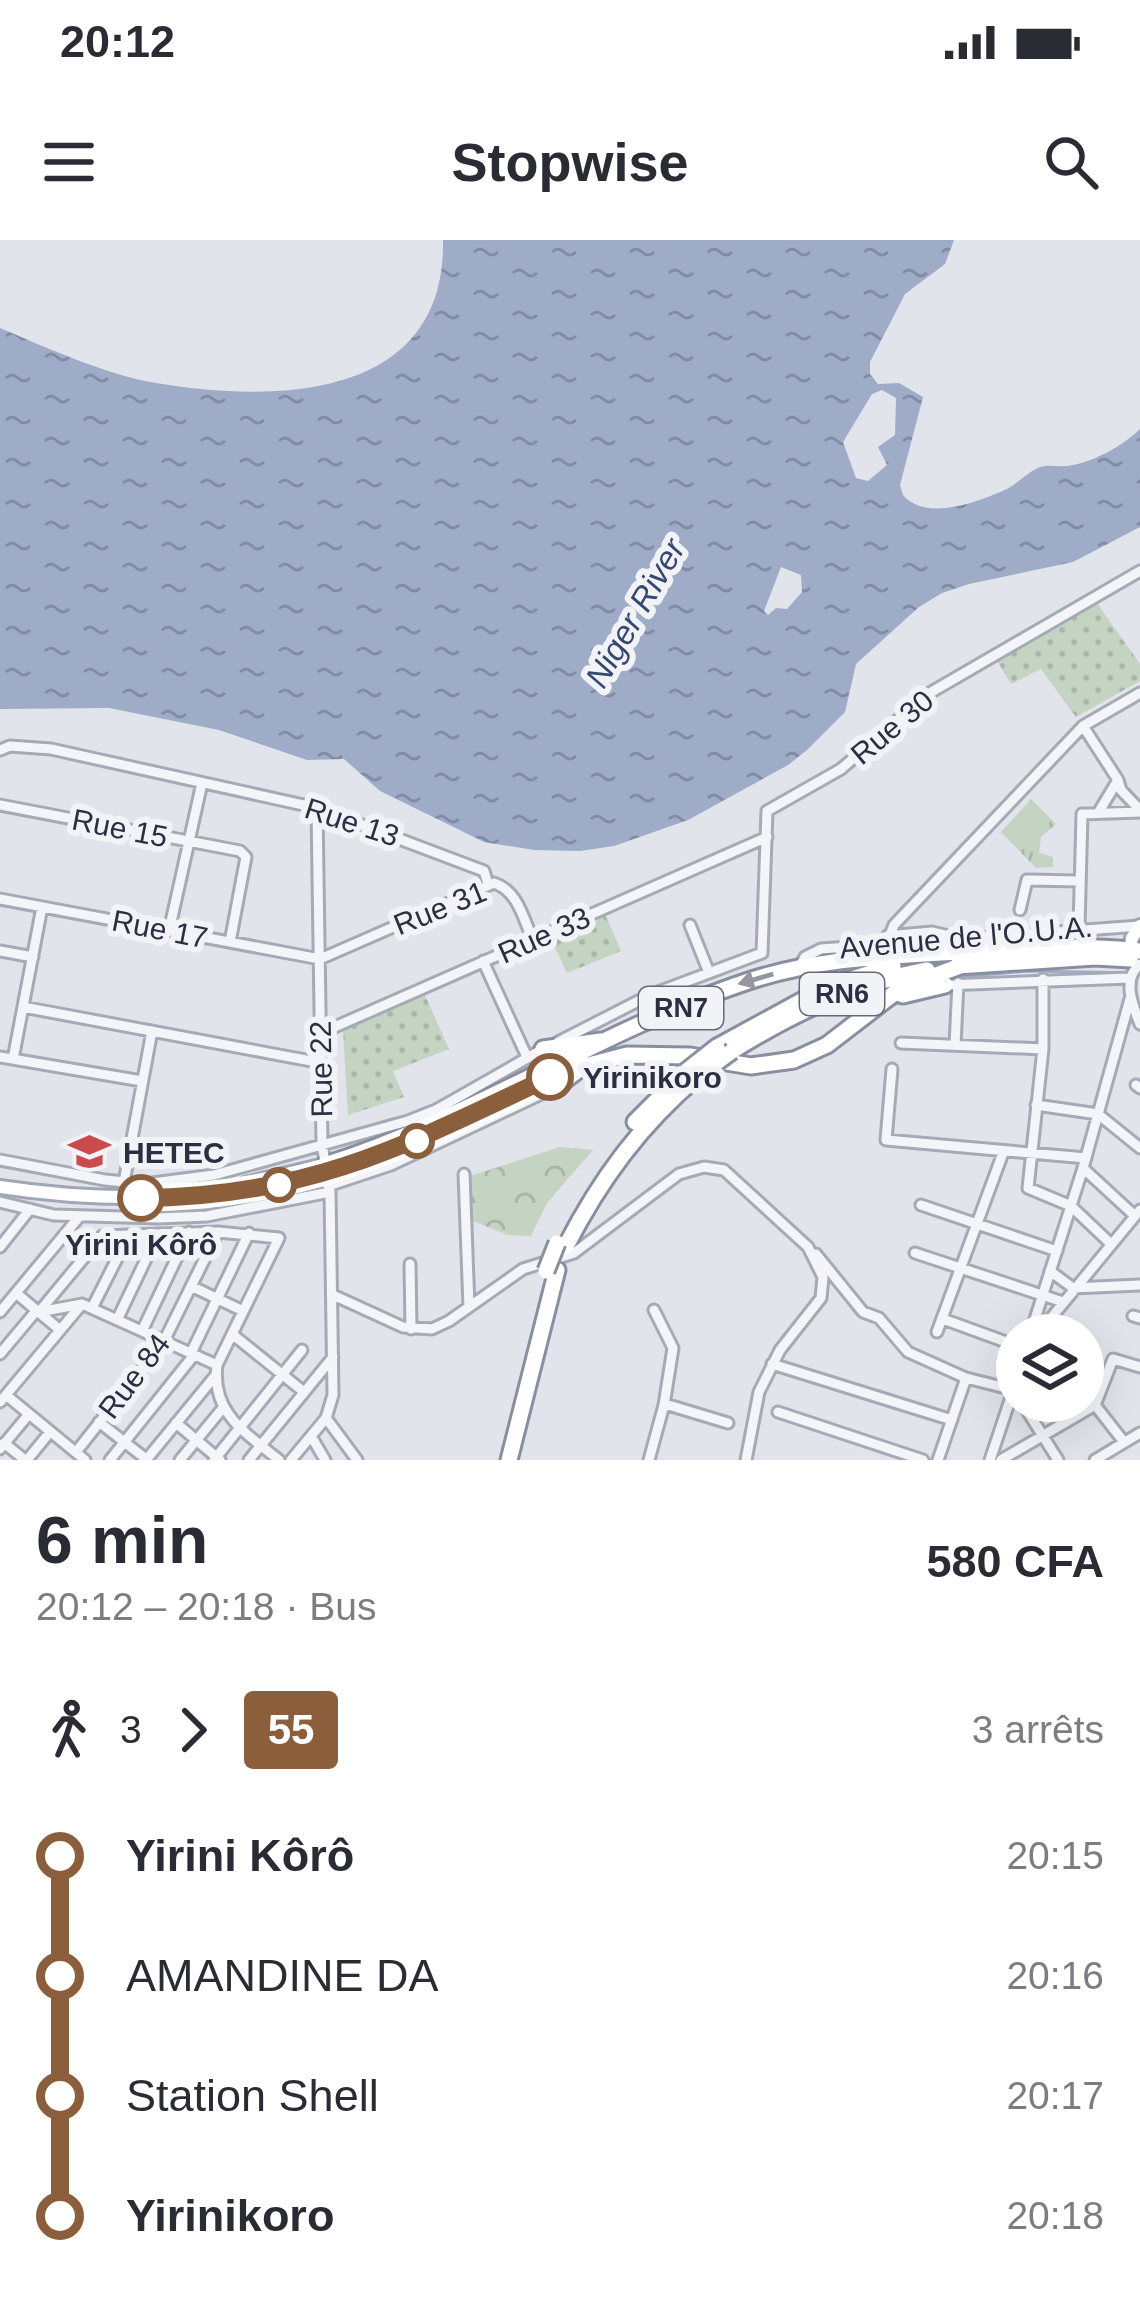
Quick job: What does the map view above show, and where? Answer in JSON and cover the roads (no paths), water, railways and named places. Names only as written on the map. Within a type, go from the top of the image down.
[{"type":"highway","name":"Avenue de l'O.U.A.","points":[[959,952],[1072,945],[1136,959]]},
{"type":"highway","name":"RN7","points":[[328,1179],[700,998],[800,967],[882,955],[959,952]]},
{"type":"highway","name":"RN7","points":[[328,1179],[589,1063],[646,1054],[751,1066],[794,1060],[827,1045],[883,1001],[959,952]]},
{"type":"highway","name":"RN6","points":[[552,1270],[580,1196],[631,1126],[724,1049],[827,987],[959,952]]},
{"type":"highway","points":[[883,1001],[951,984]]},
{"type":"highway","points":[[543,1049],[610,1040]]},
{"type":"highway","points":[[556,1087],[589,1063]]},
{"type":"highway","points":[[500,1460],[552,1270]]},
{"type":"highway","points":[[509,1460],[552,1270]]},
{"type":"main road","points":[[1136,959],[1140,926]]},
{"type":"main road","name":"RN7","points":[[0,1184],[100,1199],[182,1198],[328,1179]]},
{"type":"street","name":"Rue 30","points":[[767,837],[766,811],[842,769],[928,694],[1140,571]]},
{"type":"street","points":[[887,939],[1083,726],[1140,693]]},
{"type":"street","points":[[1083,726],[1120,790],[1140,811]]},
{"type":"street","name":"Rue 13","points":[[0,750],[10,746],[51,749],[317,808],[484,871],[488,884]]},
{"type":"street","points":[[1098,813],[1118,780]]},
{"type":"street","points":[[169,931],[202,783]]},
{"type":"street","name":"Rue 15","points":[[0,805],[240,851],[246,857],[230,942]]},
{"type":"street","name":"Rue 22","points":[[317,808],[322,1144],[328,1179],[334,1356],[333,1395],[326,1418]]},
{"type":"street","points":[[1079,928],[1082,814],[1140,811]]},
{"type":"street","name":"Rue 33","points":[[322,1033],[767,837]]},
{"type":"street","points":[[0,1160],[145,1184],[214,1175],[436,1110],[543,1049],[708,970],[762,952],[767,837]]},
{"type":"street","points":[[1019,910],[1027,880],[1080,880]]},
{"type":"street","name":"Rue 31","points":[[320,959],[488,884],[506,887],[533,940]]},
{"type":"street","name":"Rue 17","points":[[0,898],[320,959]]},
{"type":"street","points":[[13,1059],[42,907]]},
{"type":"street","points":[[690,925],[708,970]]},
{"type":"street","name":"Avenue de l'O.U.A.","points":[[800,967],[805,957],[821,949],[887,939],[959,952],[1079,928],[1140,926]]},
{"type":"street","points":[[0,951],[33,957]]},
{"type":"street","points":[[1038,1314],[1130,999],[1136,959]]},
{"type":"street","points":[[483,962],[527,1057]]},
{"type":"street","name":"Avenue de l'O.U.A.","points":[[951,984],[1130,977]]},
{"type":"street","points":[[1043,980],[1042,1049],[1028,1187],[1071,1206],[1111,1244]]},
{"type":"street","points":[[951,984],[956,1045]]},
{"type":"street","points":[[1130,999],[1140,1024]]},
{"type":"street","points":[[22,1007],[322,1063]]},
{"type":"street","points":[[124,1182],[152,1031]]},
{"type":"street","points":[[901,1043],[1042,1049]]},
{"type":"street","points":[[0,1057],[142,1081]]},
{"type":"street","points":[[892,1069],[886,1140],[1084,1163],[1138,1213],[1052,1314]]},
{"type":"street","points":[[0,1202],[79,1217],[206,1216],[328,1179],[391,1166],[556,1087]]},
{"type":"street","points":[[1036,1105],[1098,1114],[1140,1148]]},
{"type":"street","points":[[937,1332],[1003,1153]]},
{"type":"street","points":[[333,1295],[411,1329],[432,1329],[523,1269],[574,1253],[692,1168],[715,1168],[733,1176],[829,1265],[863,1312],[879,1318],[908,1352],[996,1386]]},
{"type":"street","points":[[464,1174],[469,1307]]},
{"type":"street","points":[[921,1204],[1057,1251]]},
{"type":"street","points":[[0,1247],[30,1209]]},
{"type":"street","points":[[2,1308],[79,1217]]},
{"type":"street","points":[[142,1331],[189,1232]]},
{"type":"street","points":[[0,1354],[102,1236],[218,1232],[279,1238],[216,1370],[146,1460],[99,1422]]},
{"type":"street","name":"Rue 84","points":[[60,1460],[77,1454],[164,1341],[218,1232]]},
{"type":"street","points":[[110,1460],[192,1354],[250,1233]]},
{"type":"street","points":[[117,1320],[158,1234]]},
{"type":"street","points":[[77,1454],[3,1399],[87,1306],[129,1235]]},
{"type":"street","points":[[746,1460],[759,1392],[772,1364],[821,1298],[821,1269],[808,1247]]},
{"type":"street","points":[[915,1253],[1063,1302]]},
{"type":"street","points":[[410,1264],[411,1329]]},
{"type":"street","points":[[1050,1271],[1073,1288],[1140,1285]]},
{"type":"street","points":[[191,1286],[243,1312]]},
{"type":"street","points":[[16,1293],[61,1330]]},
{"type":"street","points":[[38,1311],[87,1306],[192,1354],[216,1370],[222,1409],[279,1460]]},
{"type":"street","points":[[649,1460],[674,1348],[654,1310]]},
{"type":"street","points":[[943,1319],[996,1338]]},
{"type":"street","points":[[232,1334],[304,1392]]},
{"type":"street","points":[[176,1424],[217,1459],[302,1350]]},
{"type":"street","points":[[249,1460],[334,1356]]},
{"type":"street","points":[[1104,1381],[1113,1359],[1140,1367]]},
{"type":"street","points":[[772,1364],[952,1420]]},
{"type":"street","points":[[938,1460],[966,1378]]},
{"type":"street","points":[[664,1404],[728,1423]]},
{"type":"street","points":[[180,1460],[222,1409]]},
{"type":"street","points":[[778,1412],[923,1460]]},
{"type":"street","points":[[29,1414],[2,1446],[26,1460],[50,1432]]},
{"type":"street","points":[[1104,1417],[1124,1442]]},
{"type":"street","points":[[291,1460],[326,1418],[357,1460]]},
{"type":"street","points":[[990,1460],[1005,1422]]},
{"type":"street","points":[[1035,1422],[1058,1460]]},
{"type":"street","points":[[1000,1460],[1065,1422]]},
{"type":"street","points":[[1095,1460],[1140,1433]]},
{"type":"street","points":[[311,1436],[325,1460]]},
{"type":"water","name":"Niger River","points":[[443,240],[954,240],[945,264],[905,294],[870,362],[870,374],[878,384],[899,383],[923,397],[900,485],[903,495],[925,507],[967,504],[1007,489],[1038,468],[1095,458],[1140,429],[1140,527],[1073,562],[942,593],[919,607],[856,664],[845,712],[788,765],[688,820],[614,846],[534,850],[484,842],[380,791],[344,759],[307,760],[219,730],[109,708],[0,709],[0,328],[98,367],[156,383],[251,392],[299,389],[345,379],[385,361],[416,333],[436,293]],"holes":[[[882,390],[896,398],[895,435],[878,447],[887,465],[868,481],[856,478],[843,442],[872,394]],[[781,567],[801,575],[802,592],[787,609],[776,608],[768,615],[764,611]]]},
{"type":"waterway","points":[[950,978],[1026,971],[1140,973]]},
{"type":"waterway","points":[[827,1054],[892,1005],[906,1001]]},
{"type":"place","name":"Yirinikoro","points":[[550,1077]]},
{"type":"place","name":"HETEC","points":[[89,1152]]},
{"type":"place","name":"Yirini Kôrô","points":[[141,1198]]}]
